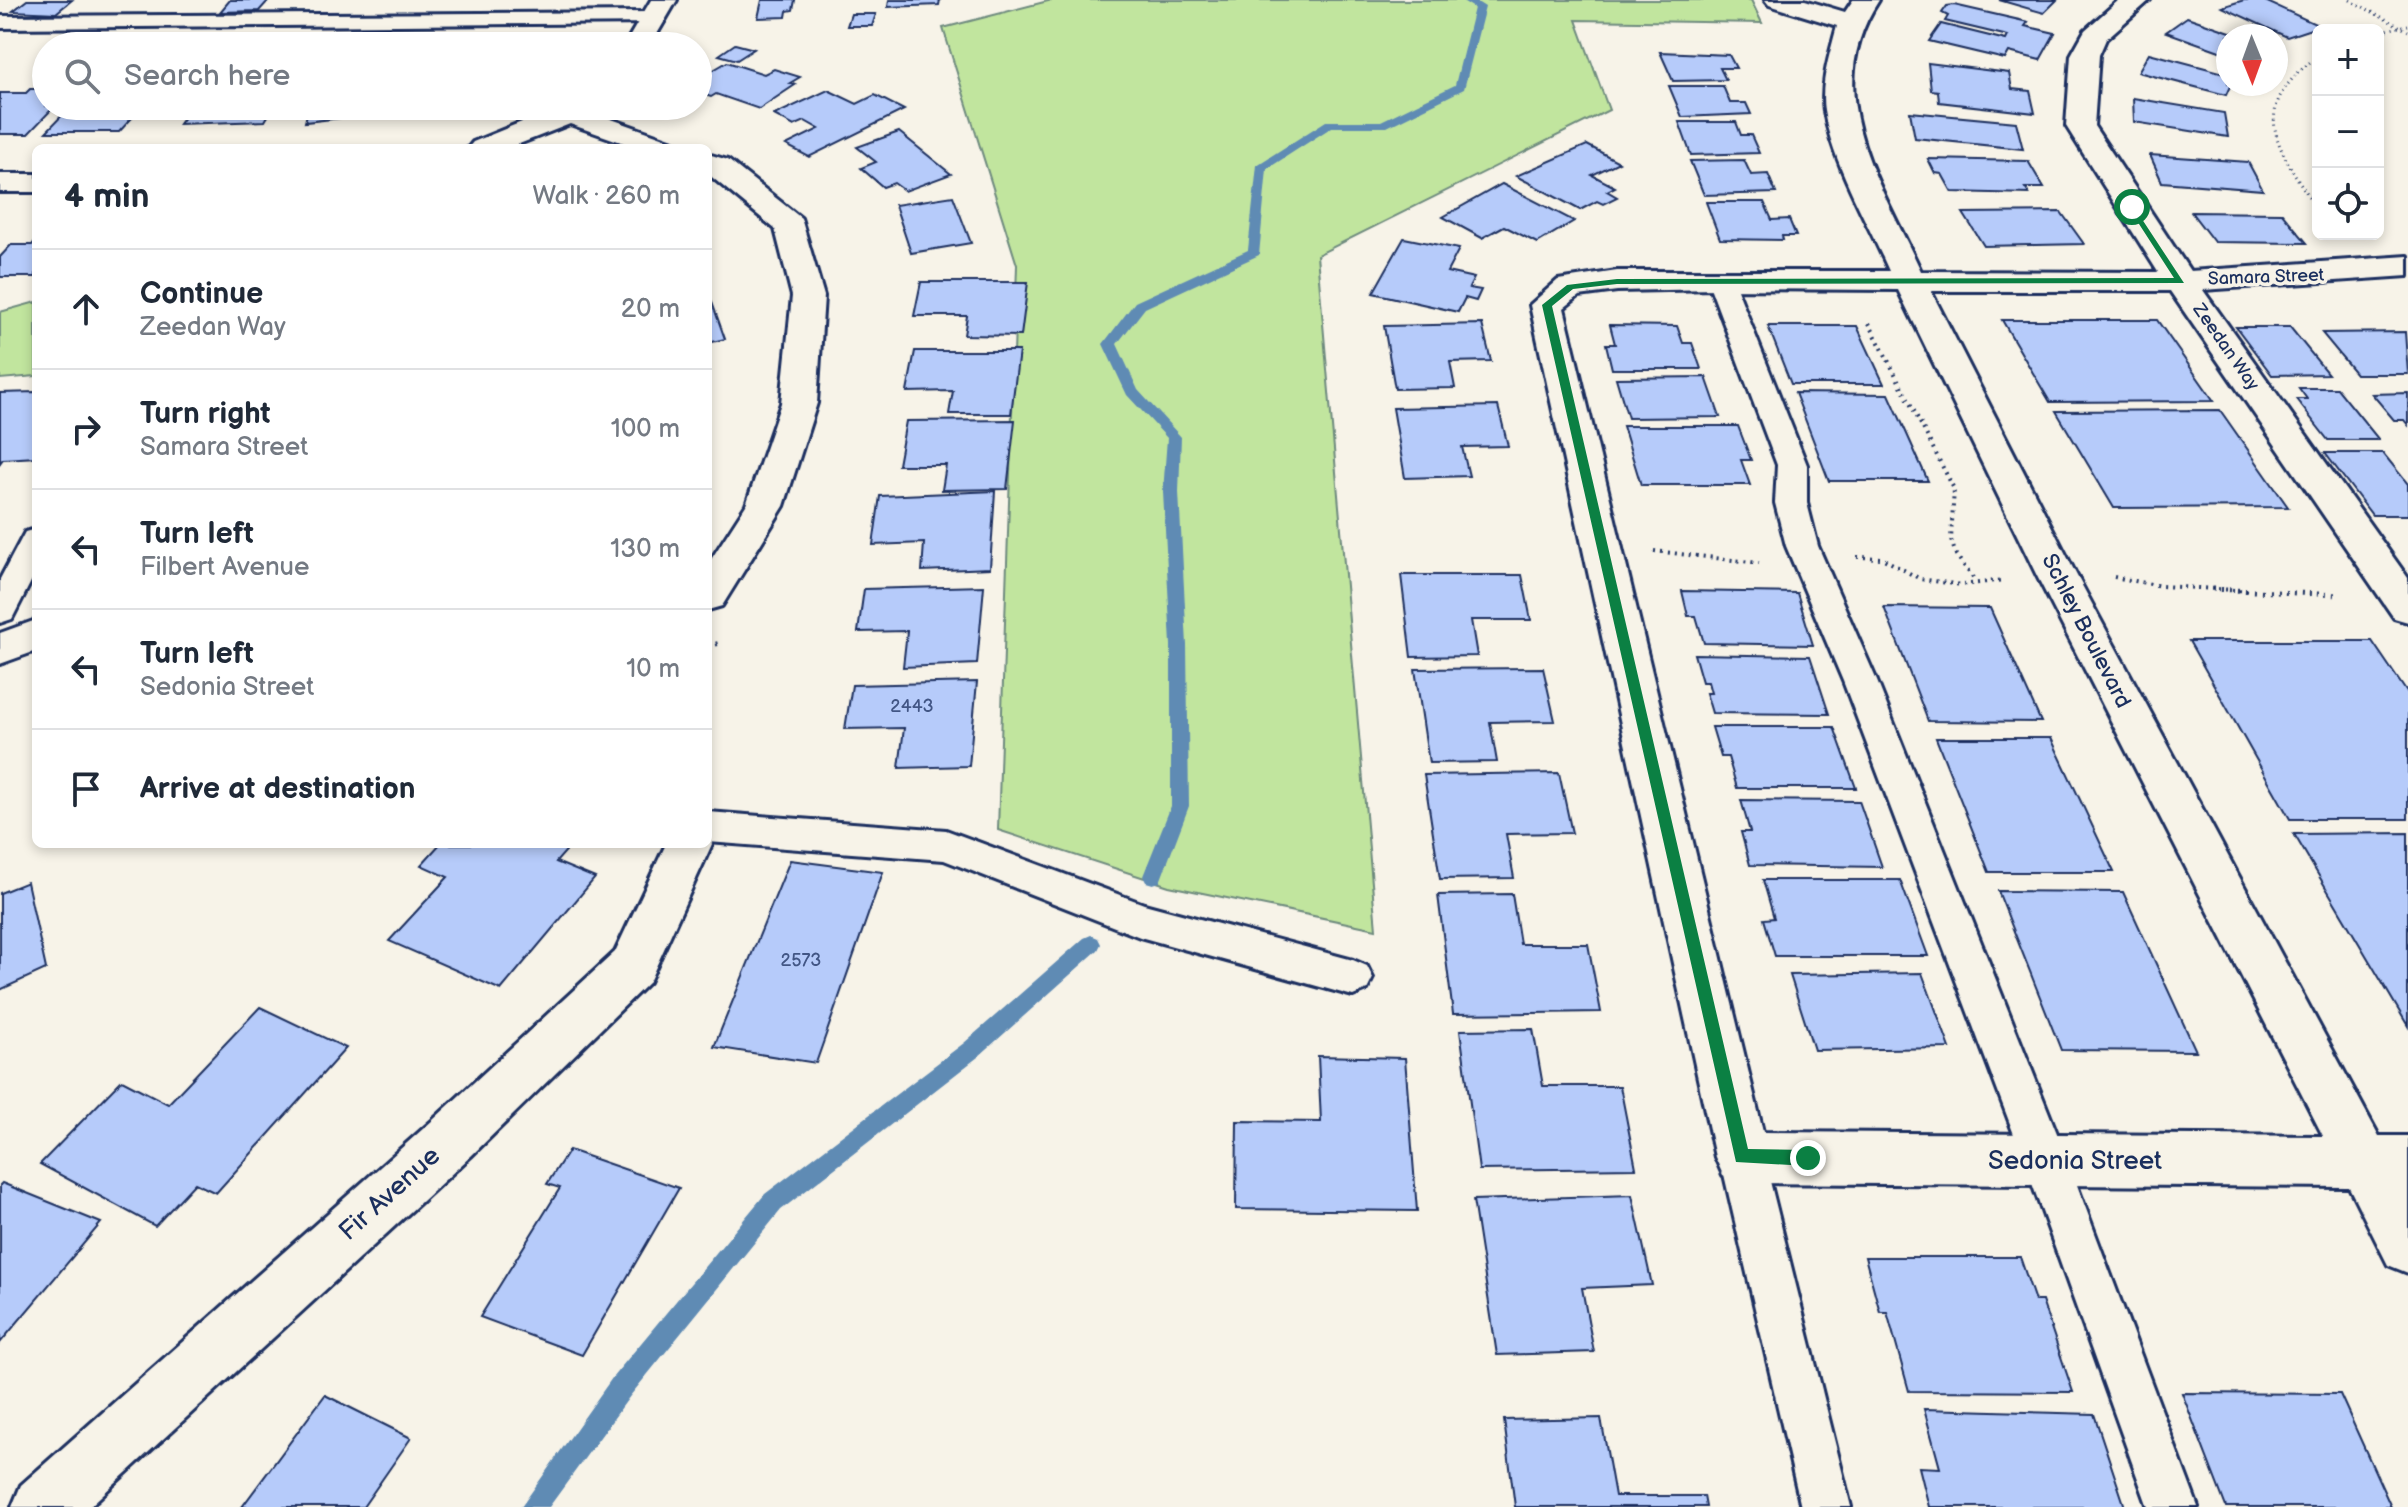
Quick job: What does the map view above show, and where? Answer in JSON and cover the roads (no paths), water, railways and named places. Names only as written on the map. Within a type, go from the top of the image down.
[{"type":"street","points":[[1778,0],[1859,11]]},
{"type":"street","name":"Zeedan Way","points":[[2137,0],[2121,10],[2094,36],[2085,55],[2080,126],[2180,281],[2408,608]]},
{"type":"street","points":[[646,32],[660,9]]},
{"type":"street","name":"Schley Boulevard","points":[[1859,11],[1838,80],[1838,110],[1847,143],[1909,280],[2057,576],[2386,1161],[2408,1245]]},
{"type":"street","points":[[493,144],[550,120]]},
{"type":"street","points":[[598,120],[656,144]]},
{"type":"street","points":[[712,164],[790,225],[808,296],[799,403],[765,506],[712,590]]},
{"type":"street","points":[[0,183],[32,183]]},
{"type":"street","name":"Samara Street","points":[[1742,1157],[1547,305],[1551,299],[1570,287],[1617,281],[2180,281],[2341,274],[2408,266]]},
{"type":"street","points":[[0,649],[32,637]]},
{"type":"street","name":"Fir Avenue","points":[[43,1507],[452,1138],[632,967],[687,848]]},
{"type":"street","name":"Sedonia Street","points":[[1742,1157],[2386,1161]]},
{"type":"lane","points":[[0,5],[6,0]]},
{"type":"lane","points":[[0,22],[660,9]]},
{"type":"lane","points":[[1720,279],[1792,465],[1791,503],[1802,546],[1860,681],[2046,1161],[2173,1507]]},
{"type":"lane","points":[[0,611],[32,548]]},
{"type":"lane","points":[[712,827],[946,845],[1140,920],[1353,978]]},
{"type":"lane","points":[[1742,1157],[1826,1507]]},
{"type":"waterway","points":[[1153,876],[1180,806],[1179,645],[1171,492],[1174,437],[1132,392],[1110,344],[1140,305],[1254,252],[1261,168],[1330,123],[1383,125],[1460,87],[1480,7],[1466,0]]},
{"type":"waterway","points":[[534,1507],[621,1387],[773,1202],[971,1050],[1091,944]]}]
